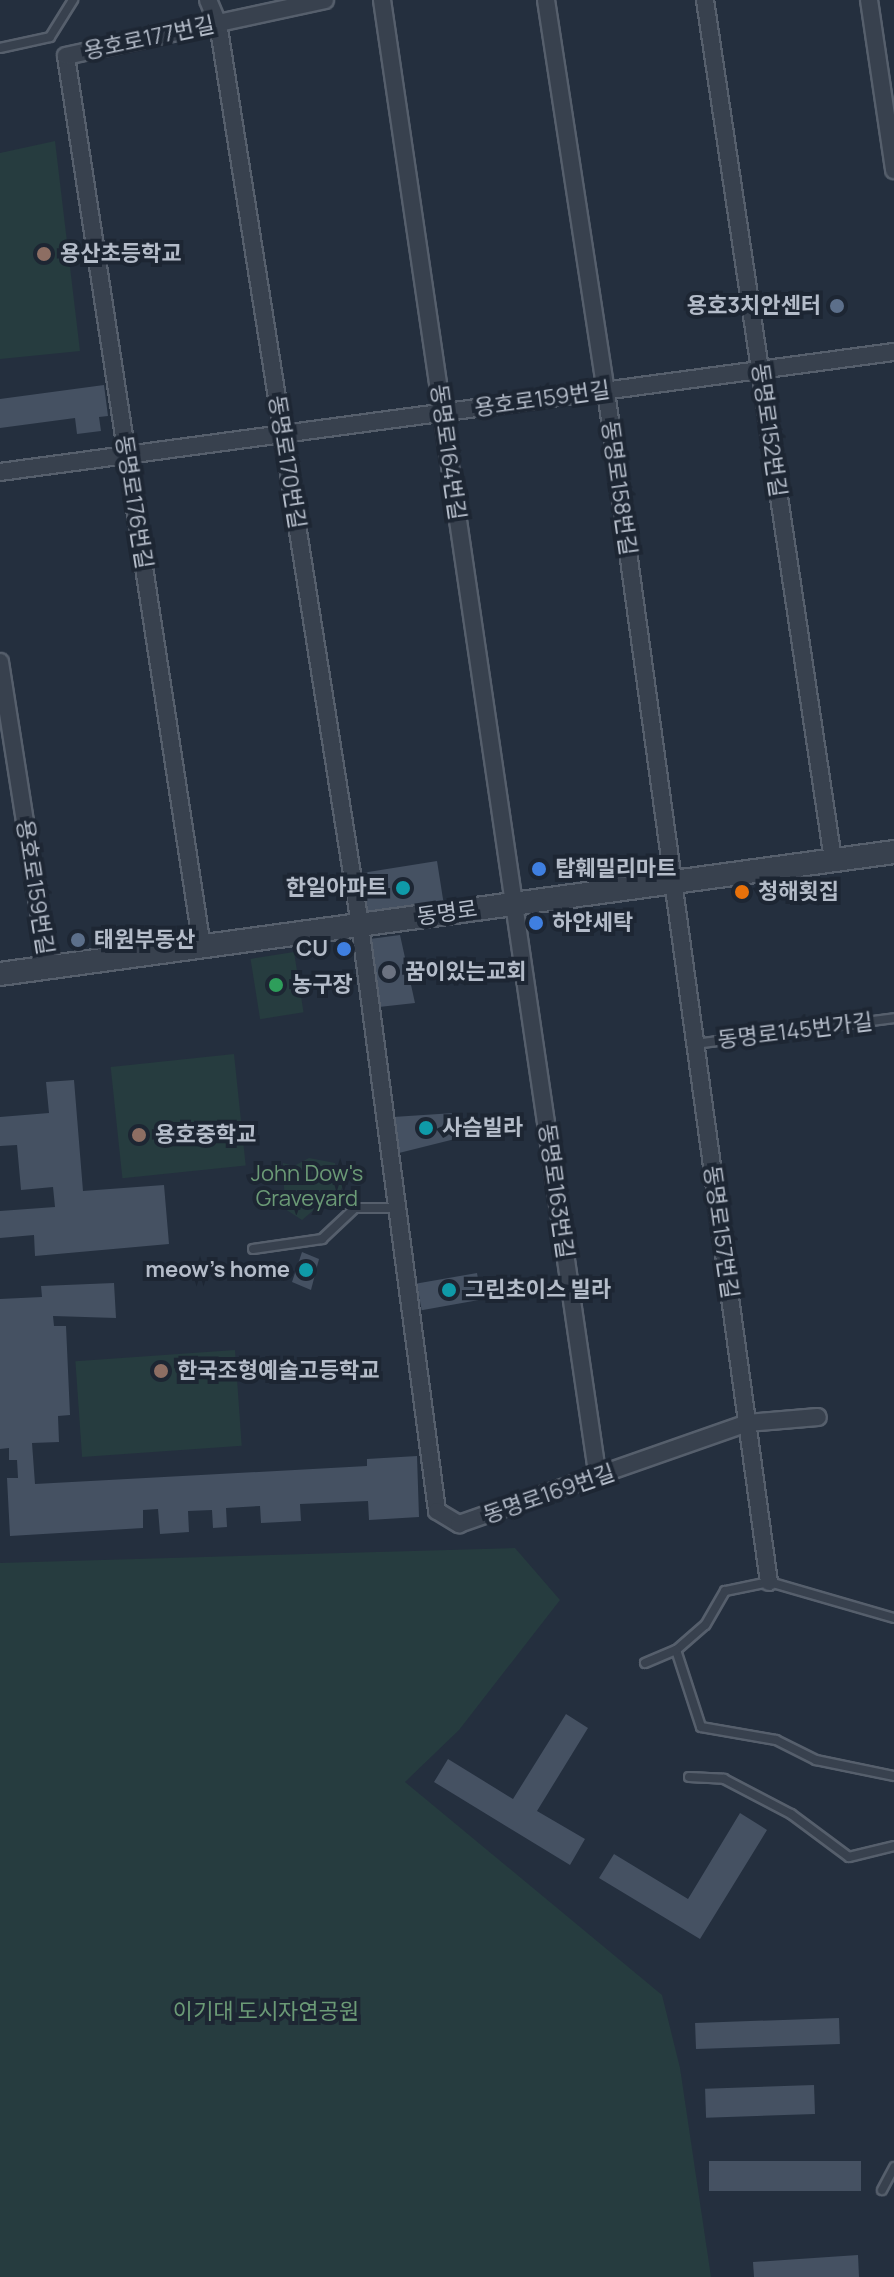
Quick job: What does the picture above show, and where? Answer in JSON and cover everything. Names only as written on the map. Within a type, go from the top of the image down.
[{"type":"street","name":"동명로170번길","points":[[208,0],[218,23],[360,925]]},
{"type":"street","name":"용호로177번길","points":[[66,56],[325,0]]},
{"type":"street","name":"동명로164번길","points":[[382,0],[514,904]]},
{"type":"street","name":"동명로158번길","points":[[546,0],[606,391],[673,882]]},
{"type":"street","name":"동명로152번길","points":[[705,0],[833,860]]},
{"type":"street","points":[[869,0],[894,170]]},
{"type":"street","name":"동명로176번길","points":[[66,56],[202,947]]},
{"type":"street","name":"용호로159번길","points":[[0,472],[894,352]]},
{"type":"street","name":"용호로159번길","points":[[0,662],[48,969]]},
{"type":"street","name":"동명로","points":[[0,974],[894,852]]},
{"type":"street","name":"동명로157번길","points":[[673,882],[769,1582]]},
{"type":"street","name":"동명로163번길","points":[[514,904],[598,1478]]},
{"type":"street","name":"동명로169번길","points":[[360,925],[437,1511],[459,1524],[598,1478],[747,1423],[818,1417]]},
{"type":"lane","points":[[0,48],[50,37],[73,0]]},
{"type":"lane","name":"동명로145번가길","points":[[695,1044],[894,1018]]},
{"type":"lane","points":[[253,1249],[322,1239],[355,1208],[397,1208]]},
{"type":"lane","points":[[645,1663],[676,1650],[705,1625],[725,1591],[769,1582],[894,1618]]},
{"type":"lane","points":[[676,1650],[701,1727],[776,1740],[816,1760],[894,1776]]},
{"type":"lane","points":[[689,1777],[724,1779],[791,1814],[849,1857],[894,1846]]},
{"type":"lane","points":[[882,2190],[894,2167]]},
{"type":"green space","points":[[55,141],[80,351],[0,359],[0,153]]},
{"type":"green space","name":"농구장","points":[[294,952],[304,1012],[260,1019],[251,959]]},
{"type":"green space","points":[[234,1054],[246,1165],[122,1178],[111,1067]]},
{"type":"green space","name":"John Dow's Graveyard","points":[[309,1158],[335,1163],[336,1172],[350,1172],[336,1200],[329,1197],[302,1220],[285,1209],[283,1163],[294,1166]]},
{"type":"green space","points":[[235,1350],[242,1446],[82,1457],[75,1361]]},
{"type":"green space","name":"이기대 도시자연공원","points":[[515,1548],[560,1600],[459,1730],[405,1782],[662,1995],[680,2068],[711,2277],[0,2277],[0,1563]]},
{"type":"building","points":[[104,385],[108,416],[99,417],[101,431],[77,434],[75,418],[0,428],[0,399]]},
{"type":"building","name":"한일아파트","points":[[437,861],[444,905],[369,917],[362,873]]},
{"type":"building","name":"꿈이있는교회","points":[[400,935],[415,1003],[379,1007],[362,940]]},
{"type":"building","points":[[74,1080],[83,1191],[164,1185],[169,1244],[35,1256],[34,1235],[0,1238],[0,1211],[55,1207],[53,1187],[21,1190],[17,1145],[0,1146],[0,1117],[49,1113],[46,1082]]},
{"type":"building","name":"사슴빌라","points":[[454,1113],[459,1138],[399,1153],[393,1117]]},
{"type":"building","name":"meow's home","points":[[302,1252],[319,1259],[311,1290],[292,1282]]},
{"type":"building","name":"그린초이스 빌라","points":[[477,1273],[482,1300],[422,1310],[417,1284]]},
{"type":"building","points":[[114,1283],[116,1318],[53,1316],[54,1326],[66,1326],[70,1415],[58,1416],[59,1442],[32,1443],[35,1484],[367,1466],[367,1459],[417,1456],[419,1517],[369,1520],[368,1501],[300,1504],[301,1521],[261,1523],[260,1506],[226,1508],[227,1527],[213,1528],[212,1510],[188,1511],[189,1532],[160,1534],[158,1509],[143,1510],[143,1528],[10,1536],[7,1478],[18,1478],[17,1460],[9,1460],[9,1448],[0,1449],[0,1299],[42,1297],[41,1286]]},
{"type":"building","points":[[566,1714],[588,1728],[537,1811],[585,1839],[570,1865],[434,1782],[448,1759],[513,1799]]},
{"type":"building","points":[[740,1813],[767,1830],[700,1939],[599,1878],[614,1854],[688,1899]]},
{"type":"building","points":[[839,2018],[840,2044],[696,2049],[695,2023]]},
{"type":"building","points":[[814,2085],[815,2114],[706,2118],[705,2089]]},
{"type":"building","points":[[709,2161],[861,2161],[861,2191],[709,2191]]},
{"type":"building","points":[[858,2255],[859,2277],[754,2277],[753,2262]]},
{"type":"place","name":"용산초등학교","points":[[44,254]]},
{"type":"place","name":"용호3치안센터","points":[[837,306]]},
{"type":"place","name":"탑훼밀리마트","points":[[539,869]]},
{"type":"place","name":"한일아파트","points":[[403,888]]},
{"type":"place","name":"청해횟집","points":[[742,892]]},
{"type":"place","name":"하얀세탁","points":[[536,923]]},
{"type":"place","name":"태원부동산","points":[[78,940]]},
{"type":"place","name":"CU","points":[[344,949]]},
{"type":"place","name":"꿈이있는교회","points":[[389,972]]},
{"type":"place","name":"농구장","points":[[276,985]]},
{"type":"place","name":"사슴빌라","points":[[426,1128]]},
{"type":"place","name":"용호중학교","points":[[139,1135]]},
{"type":"place","name":"meow's home","points":[[306,1270]]},
{"type":"place","name":"그린초이스 빌라","points":[[449,1290]]},
{"type":"place","name":"한국조형예술고등학교","points":[[161,1371]]}]
